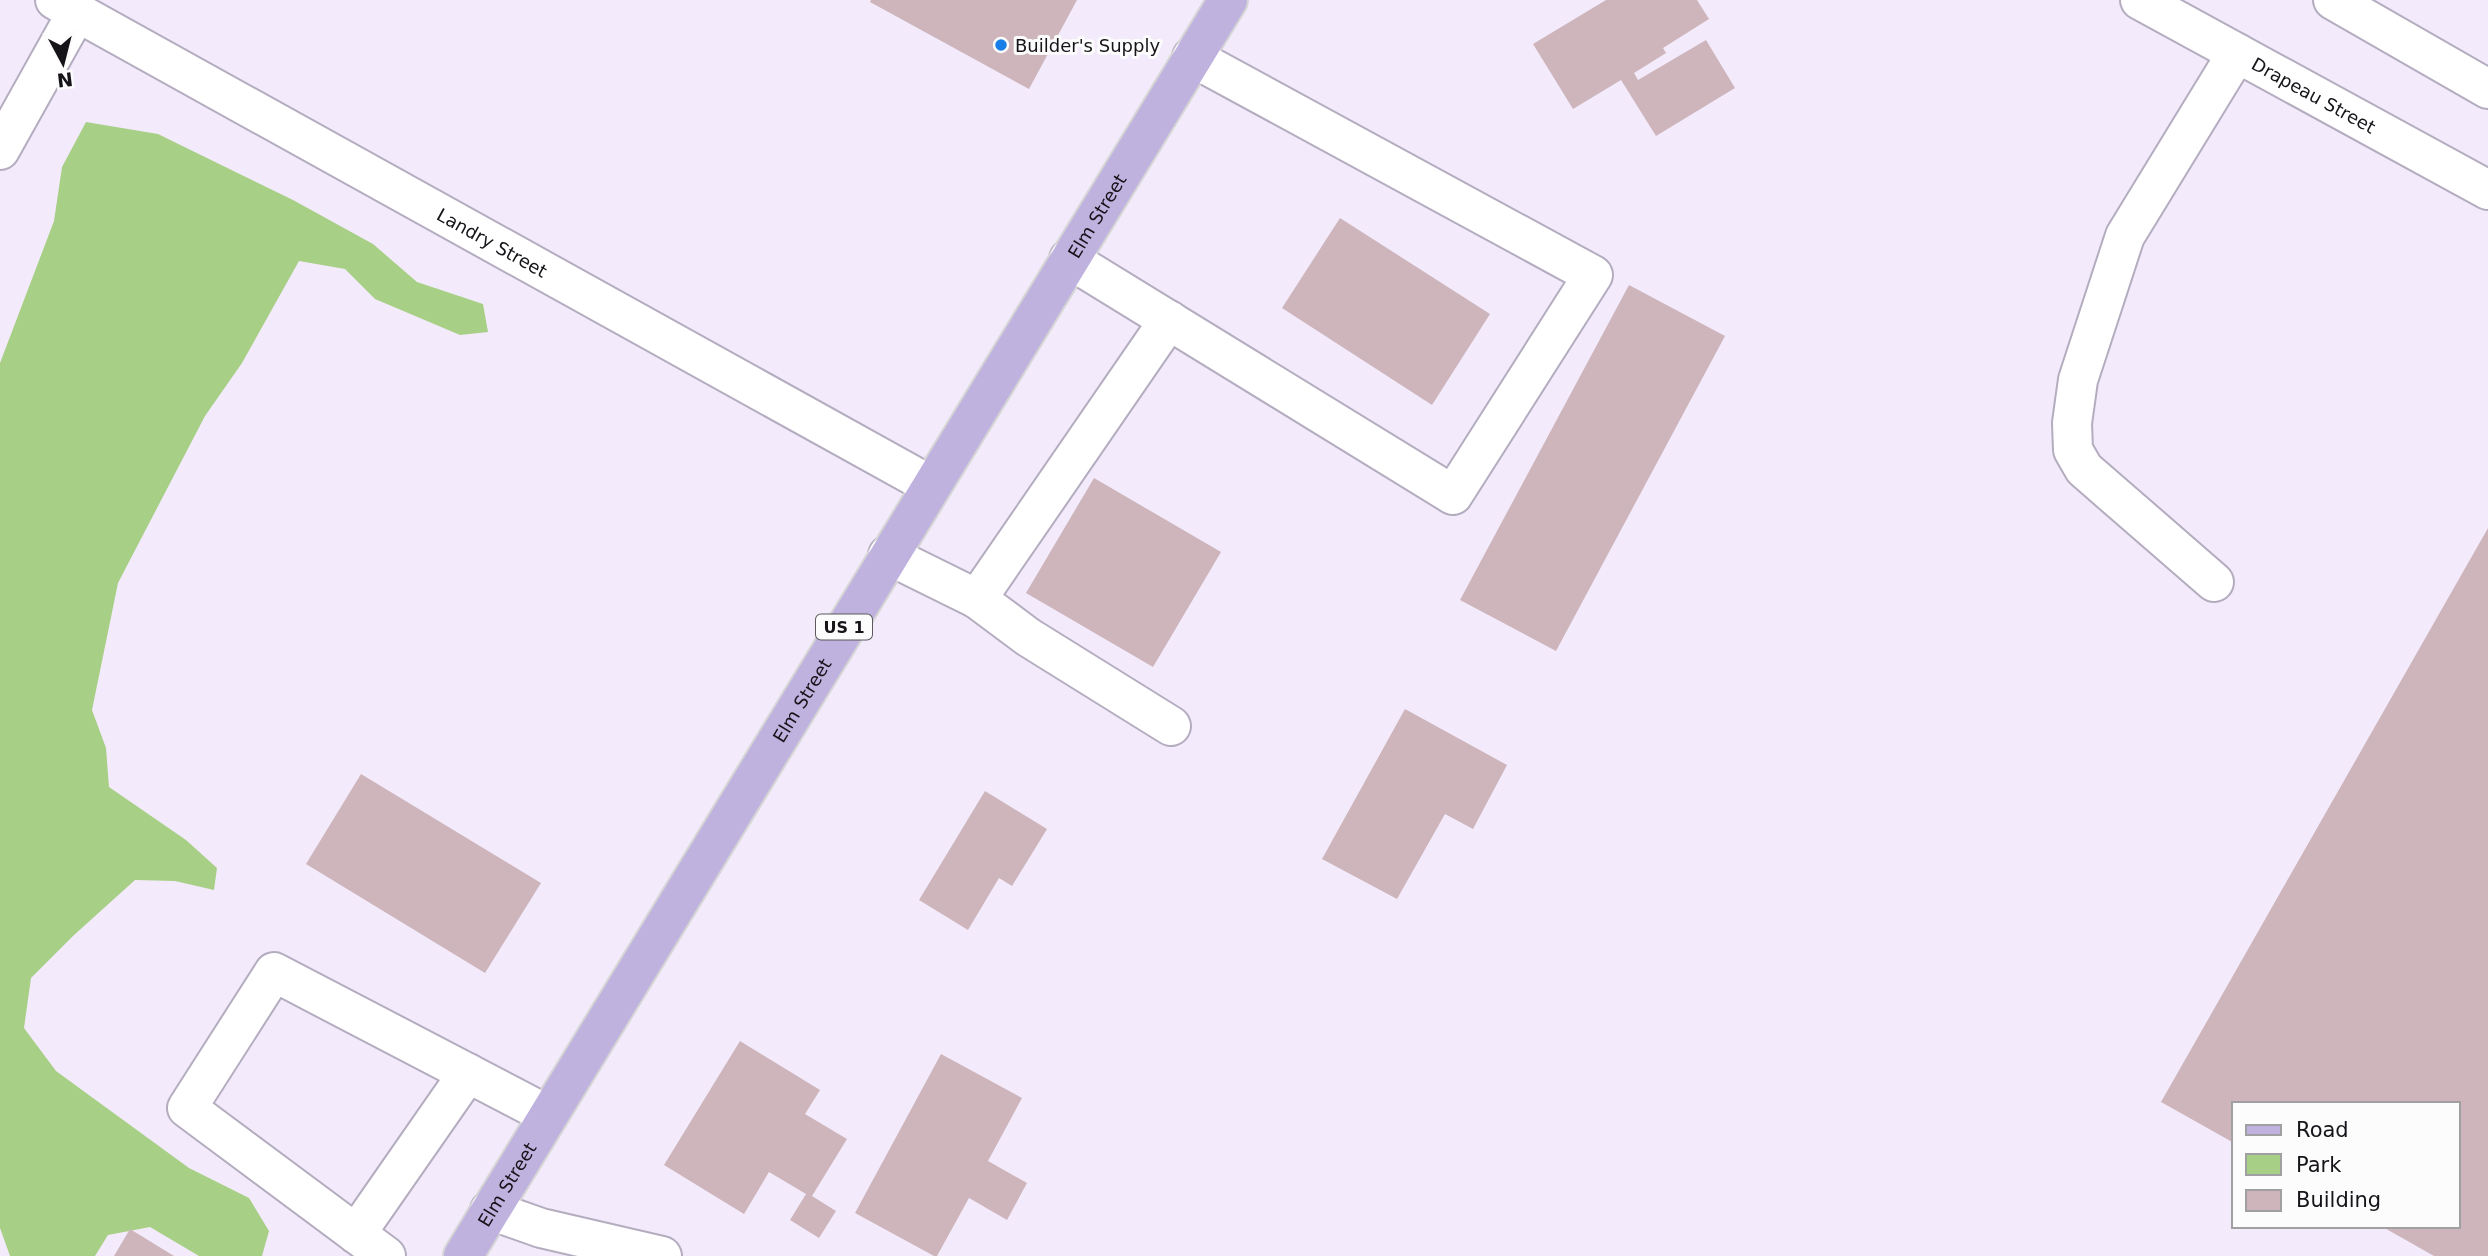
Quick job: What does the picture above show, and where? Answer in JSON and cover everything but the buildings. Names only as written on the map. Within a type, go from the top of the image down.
[{"type":"main road","name":"Elm Street","points":[[463,1256],[930,485],[1228,0]]},
{"type":"street","name":"Drapeau Street","points":[[2140,0],[2488,190]]},
{"type":"street","points":[[2333,0],[2488,89]]},
{"type":"street","points":[[0,150],[66,6]]},
{"type":"street","name":"Landry Street","points":[[66,6],[930,485]]},
{"type":"street","points":[[2214,582],[2084,469],[2073,450],[2072,423],[2078,380],[2125,236],[2237,53]]},
{"type":"street","points":[[1069,258],[1453,495],[1593,275],[1192,57]]},
{"type":"street","points":[[976,599],[1169,320]]},
{"type":"street","points":[[888,555],[976,599],[1028,637],[1171,726]]},
{"type":"street","points":[[386,1256],[187,1108],[274,972],[548,1115]]},
{"type":"street","points":[[356,1234],[468,1073]]},
{"type":"street","points":[[491,1210],[541,1228],[663,1256]]},
{"type":"green space","points":[[86,122],[158,134],[293,200],[373,244],[417,282],[483,304],[488,332],[460,335],[375,299],[345,269],[299,261],[242,363],[205,416],[118,583],[92,710],[106,748],[109,787],[186,840],[217,868],[214,890],[175,881],[135,880],[31,978],[24,1028],[56,1071],[189,1168],[249,1198],[269,1231],[262,1256],[199,1256],[150,1227],[108,1235],[95,1256],[10,1256],[0,1228],[0,363],[54,221],[62,167]]},
{"type":"place","name":"Builder's Supply","points":[[1001,45]]}]
